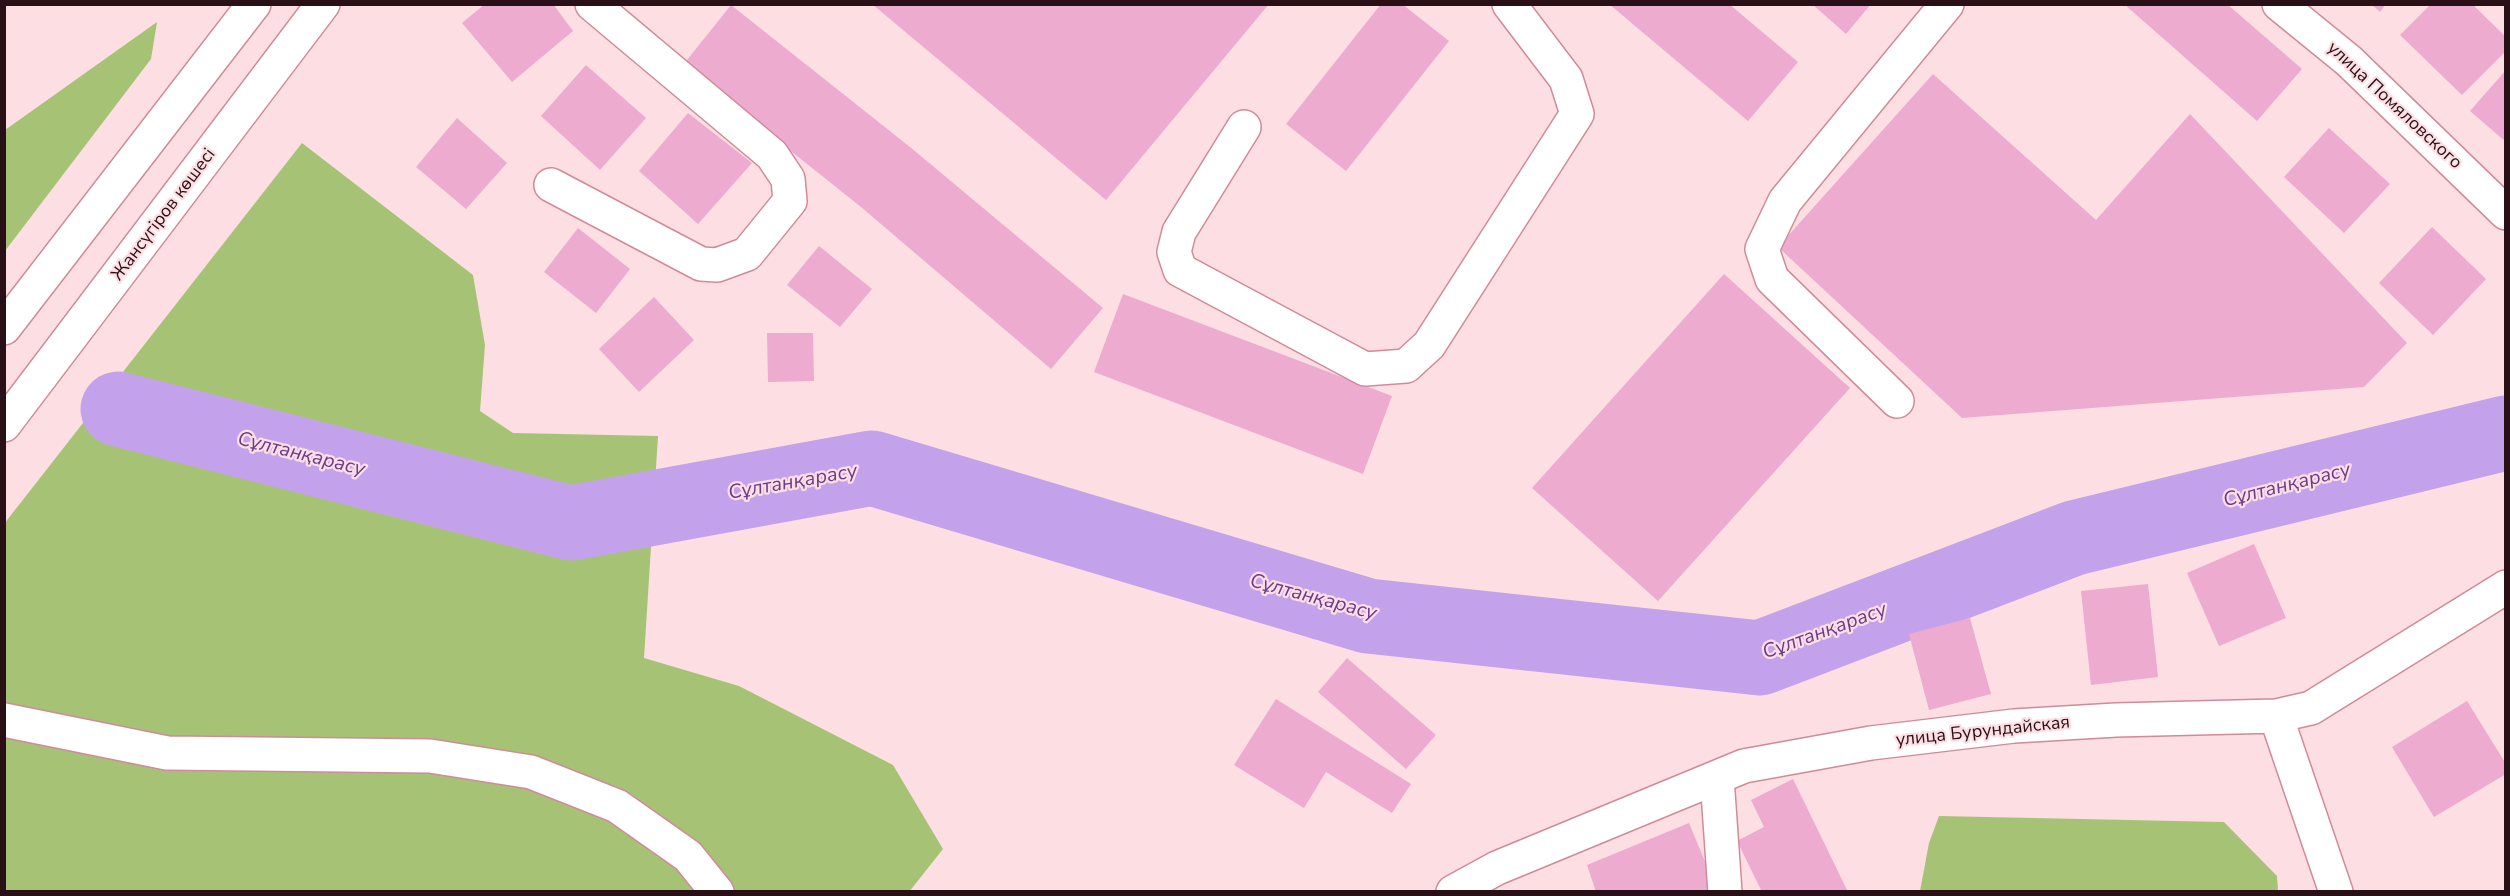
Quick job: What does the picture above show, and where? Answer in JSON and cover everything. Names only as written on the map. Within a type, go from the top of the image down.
[{"type":"street","points":[[4,328],[254,4]]},
{"type":"street","name":"Жансүгіров көшесі","points":[[4,425],[323,4]]},
{"type":"street","points":[[551,185],[701,264],[709,265],[717,265],[747,254],[790,201],[788,178],[772,155],[592,4]]},
{"type":"street","points":[[1244,126],[1179,232],[1174,252],[1180,270],[1365,369],[1406,366],[1429,345],[1577,114],[1566,80],[1509,4]]},
{"type":"street","points":[[1897,401],[1772,279],[1762,249],[1785,201],[1947,4]]},
{"type":"street","name":"улица Помяловского","points":[[2279,4],[2349,61],[2505,213]]},
{"type":"street","name":"улица Бурундайская","points":[[1457,890],[1497,868],[1744,766],[1871,743],[2014,726],[2116,720],[2276,716],[2311,708],[2505,588]]},
{"type":"street","points":[[2276,716],[2336,891]]},
{"type":"street","points":[[4,720],[167,753],[430,756],[531,772],[617,806],[688,856],[717,891]]},
{"type":"street","points":[[1717,778],[1725,891]]},
{"type":"green space","points":[[157,22],[151,59],[5,251],[5,130]]},
{"type":"green space","points":[[302,143],[473,275],[485,345],[480,411],[513,433],[658,436],[644,658],[739,686],[893,765],[943,849],[909,892],[5,891],[4,524]]},
{"type":"green space","points":[[1939,816],[2224,822],[2277,876],[2278,891],[1920,891],[1929,843]]},
{"type":"building","points":[[485,4],[553,4],[573,31],[512,82],[462,23]]},
{"type":"building","points":[[872,4],[1269,4],[1106,200]]},
{"type":"building","points":[[1381,4],[1402,4],[1449,41],[1346,171],[1286,124]]},
{"type":"building","points":[[1609,4],[1729,4],[1798,62],[1748,121]]},
{"type":"building","points":[[1812,4],[1871,4],[1846,34]]},
{"type":"building","points":[[2124,4],[2227,4],[2302,69],[2257,121]]},
{"type":"building","points":[[2371,4],[2386,4],[2380,12]]},
{"type":"building","points":[[2431,4],[2472,4],[2506,37],[2506,51],[2462,95],[2400,35]]},
{"type":"building","points":[[731,5],[910,147],[1103,308],[1051,369],[861,207],[683,65]]},
{"type":"building","points":[[586,65],[646,118],[600,170],[541,116]]},
{"type":"building","points":[[2506,70],[2506,142],[2470,111]]},
{"type":"building","points":[[1933,74],[2096,220],[2190,114],[2407,343],[2364,387],[1962,418],[1778,247]]},
{"type":"building","points":[[688,113],[752,163],[698,224],[639,171]]},
{"type":"building","points":[[457,118],[507,163],[466,209],[416,167]]},
{"type":"building","points":[[2329,128],[2390,184],[2344,233],[2284,177]]},
{"type":"building","points":[[2432,227],[2486,279],[2433,335],[2379,283]]},
{"type":"building","points":[[578,228],[630,269],[596,313],[544,272]]},
{"type":"building","points":[[819,246],[872,289],[840,327],[787,285]]},
{"type":"building","points":[[1724,274],[1850,388],[1658,601],[1532,488]]},
{"type":"building","points":[[1123,294],[1392,396],[1363,474],[1094,372]]},
{"type":"building","points":[[654,297],[694,340],[639,392],[599,349]]},
{"type":"building","points":[[767,333],[813,333],[814,381],[768,382]]},
{"type":"building","points":[[2254,544],[2286,618],[2219,646],[2187,573]]},
{"type":"building","points":[[2148,584],[2158,677],[2091,685],[2081,591]]},
{"type":"building","points":[[1970,618],[1991,694],[1929,710],[1909,634]]},
{"type":"building","points":[[1347,658],[1436,735],[1406,769],[1318,692]]},
{"type":"building","points":[[1276,699],[1411,784],[1392,813],[1326,772],[1304,808],[1234,765]]},
{"type":"building","points":[[2467,701],[2506,764],[2506,774],[2434,817],[2392,747]]},
{"type":"building","points":[[1793,779],[1848,892],[1762,892],[1737,841],[1764,827],[1751,800]]},
{"type":"building","points":[[1689,823],[1716,888],[1709,892],[1596,892],[1587,865]]},
{"type":"waterway","name":"Сұлтанқарасу","points":[[118,409],[571,523],[872,468],[1368,616],[1760,658],[2074,538],[2506,433]]}]
